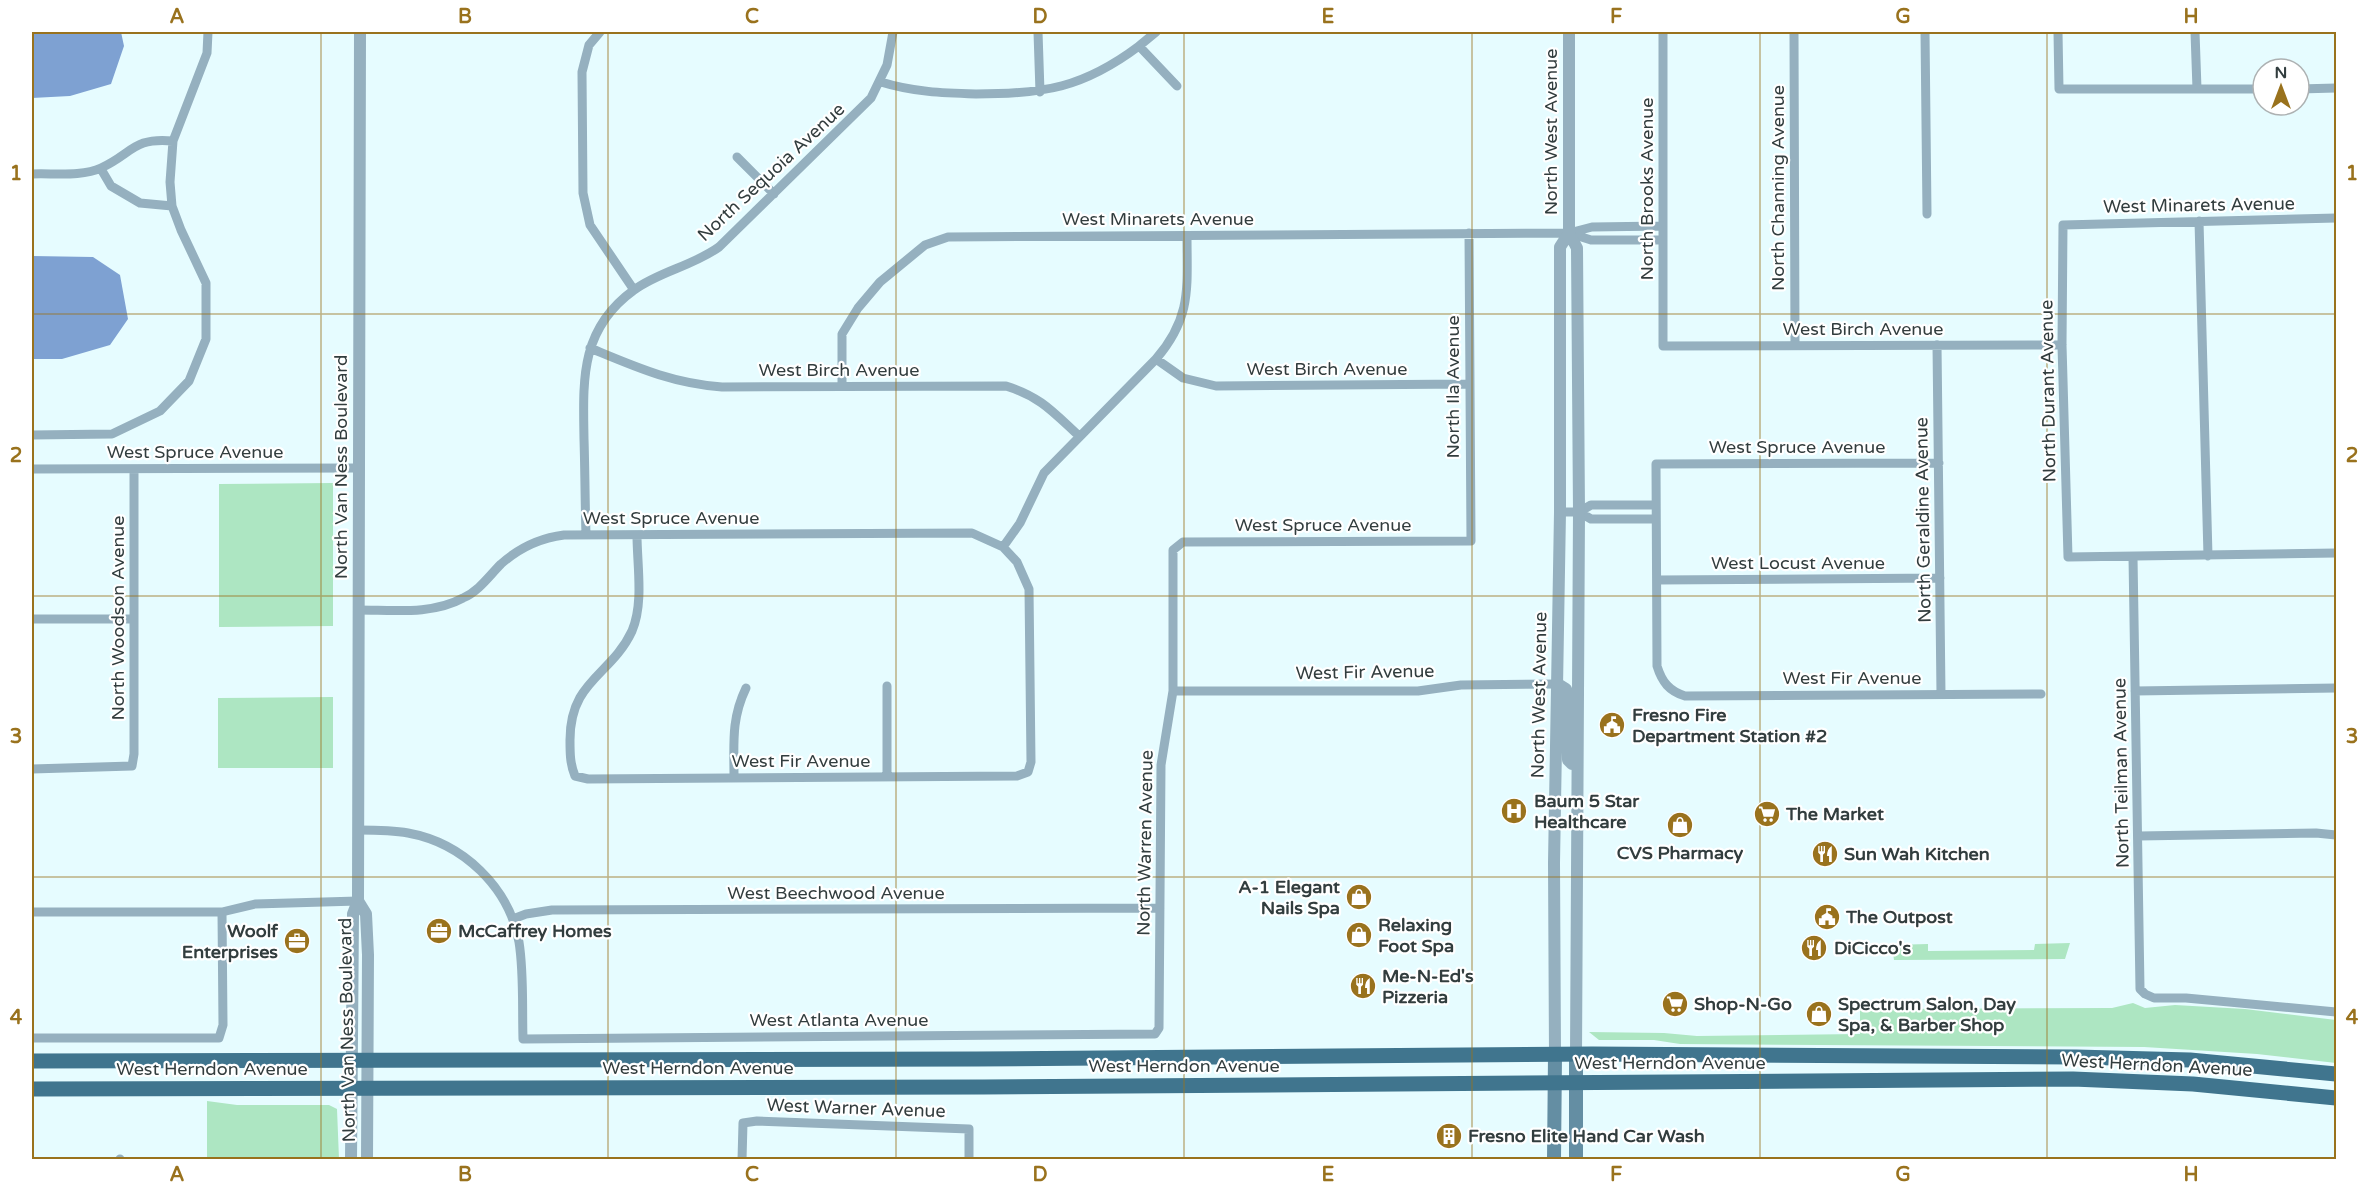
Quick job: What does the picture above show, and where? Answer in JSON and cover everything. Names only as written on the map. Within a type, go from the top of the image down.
[{"type":"main road","name":"West Herndon Avenue","points":[[32,1061],[1555,1055],[2136,1058],[2236,1064],[2337,1074]]},
{"type":"main road","name":"North West Avenue","points":[[1554,1160],[1555,1055]]},
{"type":"main road","name":"North West Avenue","points":[[1576,1055],[1576,1160]]},
{"type":"main road","name":"West Herndon Avenue","points":[[32,1089],[983,1087],[2115,1080],[2230,1086],[2337,1098]]},
{"type":"street","points":[[32,435],[112,434],[160,411],[189,381],[206,339],[207,283],[172,206],[170,182],[173,141],[207,53],[208,32]]},
{"type":"street","name":"North Van Ness Boulevard","points":[[351,1160],[353,914],[358,902],[360,32]]},
{"type":"street","points":[[600,32],[589,45],[582,72],[583,193],[590,225],[634,290]]},
{"type":"street","name":"North Sequoia Avenue","points":[[586,535],[583,382],[590,348],[608,314],[634,290],[651,279],[702,259],[719,247],[861,110],[881,82],[893,32]]},
{"type":"street","points":[[1038,32],[1040,92]]},
{"type":"street","points":[[881,82],[918,92],[1040,92],[1090,77],[1106,69],[1155,32]]},
{"type":"street","name":"North West Avenue","points":[[1569,32],[1569,234],[1577,248],[1579,512],[1576,1055]]},
{"type":"street","name":"North Brooks Avenue","points":[[1663,32],[1664,346]]},
{"type":"street","name":"North Channing Avenue","points":[[1794,32],[1795,345]]},
{"type":"street","points":[[1926,32],[1927,214]]},
{"type":"street","points":[[2058,32],[2059,89],[2251,89]]},
{"type":"street","points":[[2195,32],[2197,89]]},
{"type":"street","points":[[1139,46],[1177,86]]},
{"type":"street","points":[[2311,89],[2337,88]]},
{"type":"street","points":[[32,174],[101,169],[136,145],[147,141],[173,141]]},
{"type":"street","points":[[737,157],[774,194]]},
{"type":"street","points":[[101,169],[111,186],[140,203],[172,206]]},
{"type":"street","name":"West Minarets Avenue","points":[[2063,225],[2337,218]]},
{"type":"street","points":[[2199,221],[2208,556]]},
{"type":"street","name":"North Durant Avenue","points":[[2063,225],[2062,345],[2068,557],[2133,557]]},
{"type":"street","name":"West Minarets Avenue","points":[[1569,234],[1592,227],[1663,226]]},
{"type":"street","name":"North Ila Avenue","points":[[1469,234],[1470,541]]},
{"type":"street","name":"North West Avenue","points":[[1555,1055],[1554,875],[1560,512],[1560,247],[1569,234]]},
{"type":"street","name":"West Minarets Avenue","points":[[842,387],[842,334],[858,308],[879,282],[925,245],[948,237],[1569,234],[1592,240],[1663,240]]},
{"type":"street","points":[[1003,547],[1020,523],[1044,473],[1170,343],[1183,316],[1187,290],[1187,236]]},
{"type":"street","name":"North Geraldine Avenue","points":[[1937,345],[1941,694]]},
{"type":"street","name":"West Birch Avenue","points":[[1664,346],[2062,345]]},
{"type":"street","name":"West Birch Avenue","points":[[590,348],[663,377],[690,385],[1006,387],[1021,391],[1045,403],[1079,436]]},
{"type":"street","name":"West Birch Avenue","points":[[1156,359],[1183,378],[1216,386],[1469,384]]},
{"type":"street","name":"West Spruce Avenue","points":[[1656,505],[1656,464],[1938,463]]},
{"type":"street","name":"West Spruce Avenue","points":[[32,469],[359,468]]},
{"type":"street","name":"North Woodson Avenue","points":[[32,769],[132,766],[135,754],[134,469]]},
{"type":"street","points":[[1560,512],[1579,512],[1592,505],[1656,505],[1657,580]]},
{"type":"street","points":[[1579,512],[1592,519],[1656,519]]},
{"type":"street","name":"West Spruce Avenue","points":[[358,610],[413,610],[448,605],[478,588],[503,563],[526,547],[550,537],[972,533],[1003,547]]},
{"type":"street","name":"West Fir Avenue","points":[[637,535],[636,616],[626,642],[584,690],[577,702],[570,729],[570,766],[575,776],[588,779],[1017,776],[1028,772],[1031,762],[1031,602],[1025,576],[1017,562],[1003,547]]},
{"type":"street","name":"West Spruce Avenue","points":[[1177,545],[1183,542],[1470,541]]},
{"type":"street","name":"North Warren Avenue","points":[[1155,1034],[1159,1028],[1161,765],[1173,691],[1173,550],[1177,545]]},
{"type":"street","points":[[2133,557],[2337,553]]},
{"type":"street","name":"North Teilman Avenue","points":[[2133,557],[2139,836],[2140,962],[2138,983],[2140,989],[2154,998],[2187,998],[2337,1012]]},
{"type":"street","name":"West Locust Avenue","points":[[1657,580],[1940,578]]},
{"type":"street","name":"West Fir Avenue","points":[[1657,580],[1658,666],[1661,678],[1667,686],[1675,693],[1685,696],[2041,694]]},
{"type":"street","points":[[32,619],[134,619]]},
{"type":"street","points":[[1558,684],[1566,689],[1568,760],[1577,770]]},
{"type":"street","name":"West Fir Avenue","points":[[1173,691],[1418,691],[1461,685],[1558,684]]},
{"type":"street","points":[[887,686],[887,777]]},
{"type":"street","points":[[734,778],[734,723],[737,705],[746,688]]},
{"type":"street","points":[[2135,691],[2337,688]]},
{"type":"street","points":[[358,830],[408,832],[449,846],[466,858],[493,885],[513,919]]},
{"type":"street","points":[[2139,836],[2299,833],[2337,835]]},
{"type":"street","points":[[32,912],[222,912],[255,904],[358,902]]},
{"type":"street","name":"North Van Ness Boulevard","points":[[358,902],[366,914],[369,1059],[367,1160]]},
{"type":"street","name":"West Beechwood Avenue","points":[[513,919],[526,914],[552,910],[1160,908]]},
{"type":"street","points":[[32,1038],[219,1038],[223,1025],[222,912]]},
{"type":"street","name":"West Atlanta Avenue","points":[[513,919],[521,959],[523,1039],[1155,1034]]},
{"type":"street","name":"West Warner Avenue","points":[[742,1160],[743,1124],[757,1121],[969,1129],[969,1160]]},
{"type":"green space","points":[[333,483],[333,626],[219,627],[219,484]]},
{"type":"green space","points":[[333,697],[333,768],[218,768],[218,698]]},
{"type":"green space","points":[[2070,943],[2065,959],[1894,960],[1892,945],[1928,944],[1928,951],[2034,950],[2035,944]]},
{"type":"green space","points":[[1880,1002],[1894,1009],[2112,1008],[2133,1003],[2145,1008],[2175,1005],[2245,1009],[2336,1020],[2336,1063],[2257,1054],[2144,1047],[1680,1044],[1654,1040],[1599,1040],[1589,1032],[1697,1036],[1860,1034],[1860,1009],[1880,1009]]},
{"type":"green space","points":[[207,1101],[237,1105],[329,1105],[337,1109],[339,1159],[207,1159]]},
{"type":"water","points":[[32,32],[121,32],[124,46],[111,84],[70,96],[32,98]]},
{"type":"water","points":[[32,256],[93,257],[120,275],[128,319],[110,345],[62,359],[32,359]]},
{"type":"place","name":"Fresno Fire Department Station #2","points":[[1612,725]]},
{"type":"place","name":"Baum 5 Star Healthcare","points":[[1514,811]]},
{"type":"place","name":"The Market","points":[[1767,814]]},
{"type":"place","name":"CVS Pharmacy","points":[[1680,825]]},
{"type":"place","name":"Sun Wah Kitchen","points":[[1825,854]]},
{"type":"place","name":"A-1 Elegant Nails Spa","points":[[1359,897]]},
{"type":"place","name":"The Outpost","points":[[1827,917]]},
{"type":"place","name":"McCaffrey Homes","points":[[439,931]]},
{"type":"place","name":"Relaxing Foot Spa","points":[[1359,935]]},
{"type":"place","name":"Woolf Enterprises","points":[[297,941]]},
{"type":"place","name":"DiCicco's","points":[[1814,948]]},
{"type":"place","name":"Me-N-Ed's Pizzeria","points":[[1363,986]]},
{"type":"place","name":"Shop-N-Go","points":[[1675,1004]]},
{"type":"place","name":"Spectrum Salon, Day Spa, & Barber Shop","points":[[1819,1014]]},
{"type":"place","name":"Fresno Elite Hand Car Wash","points":[[1449,1136]]}]
